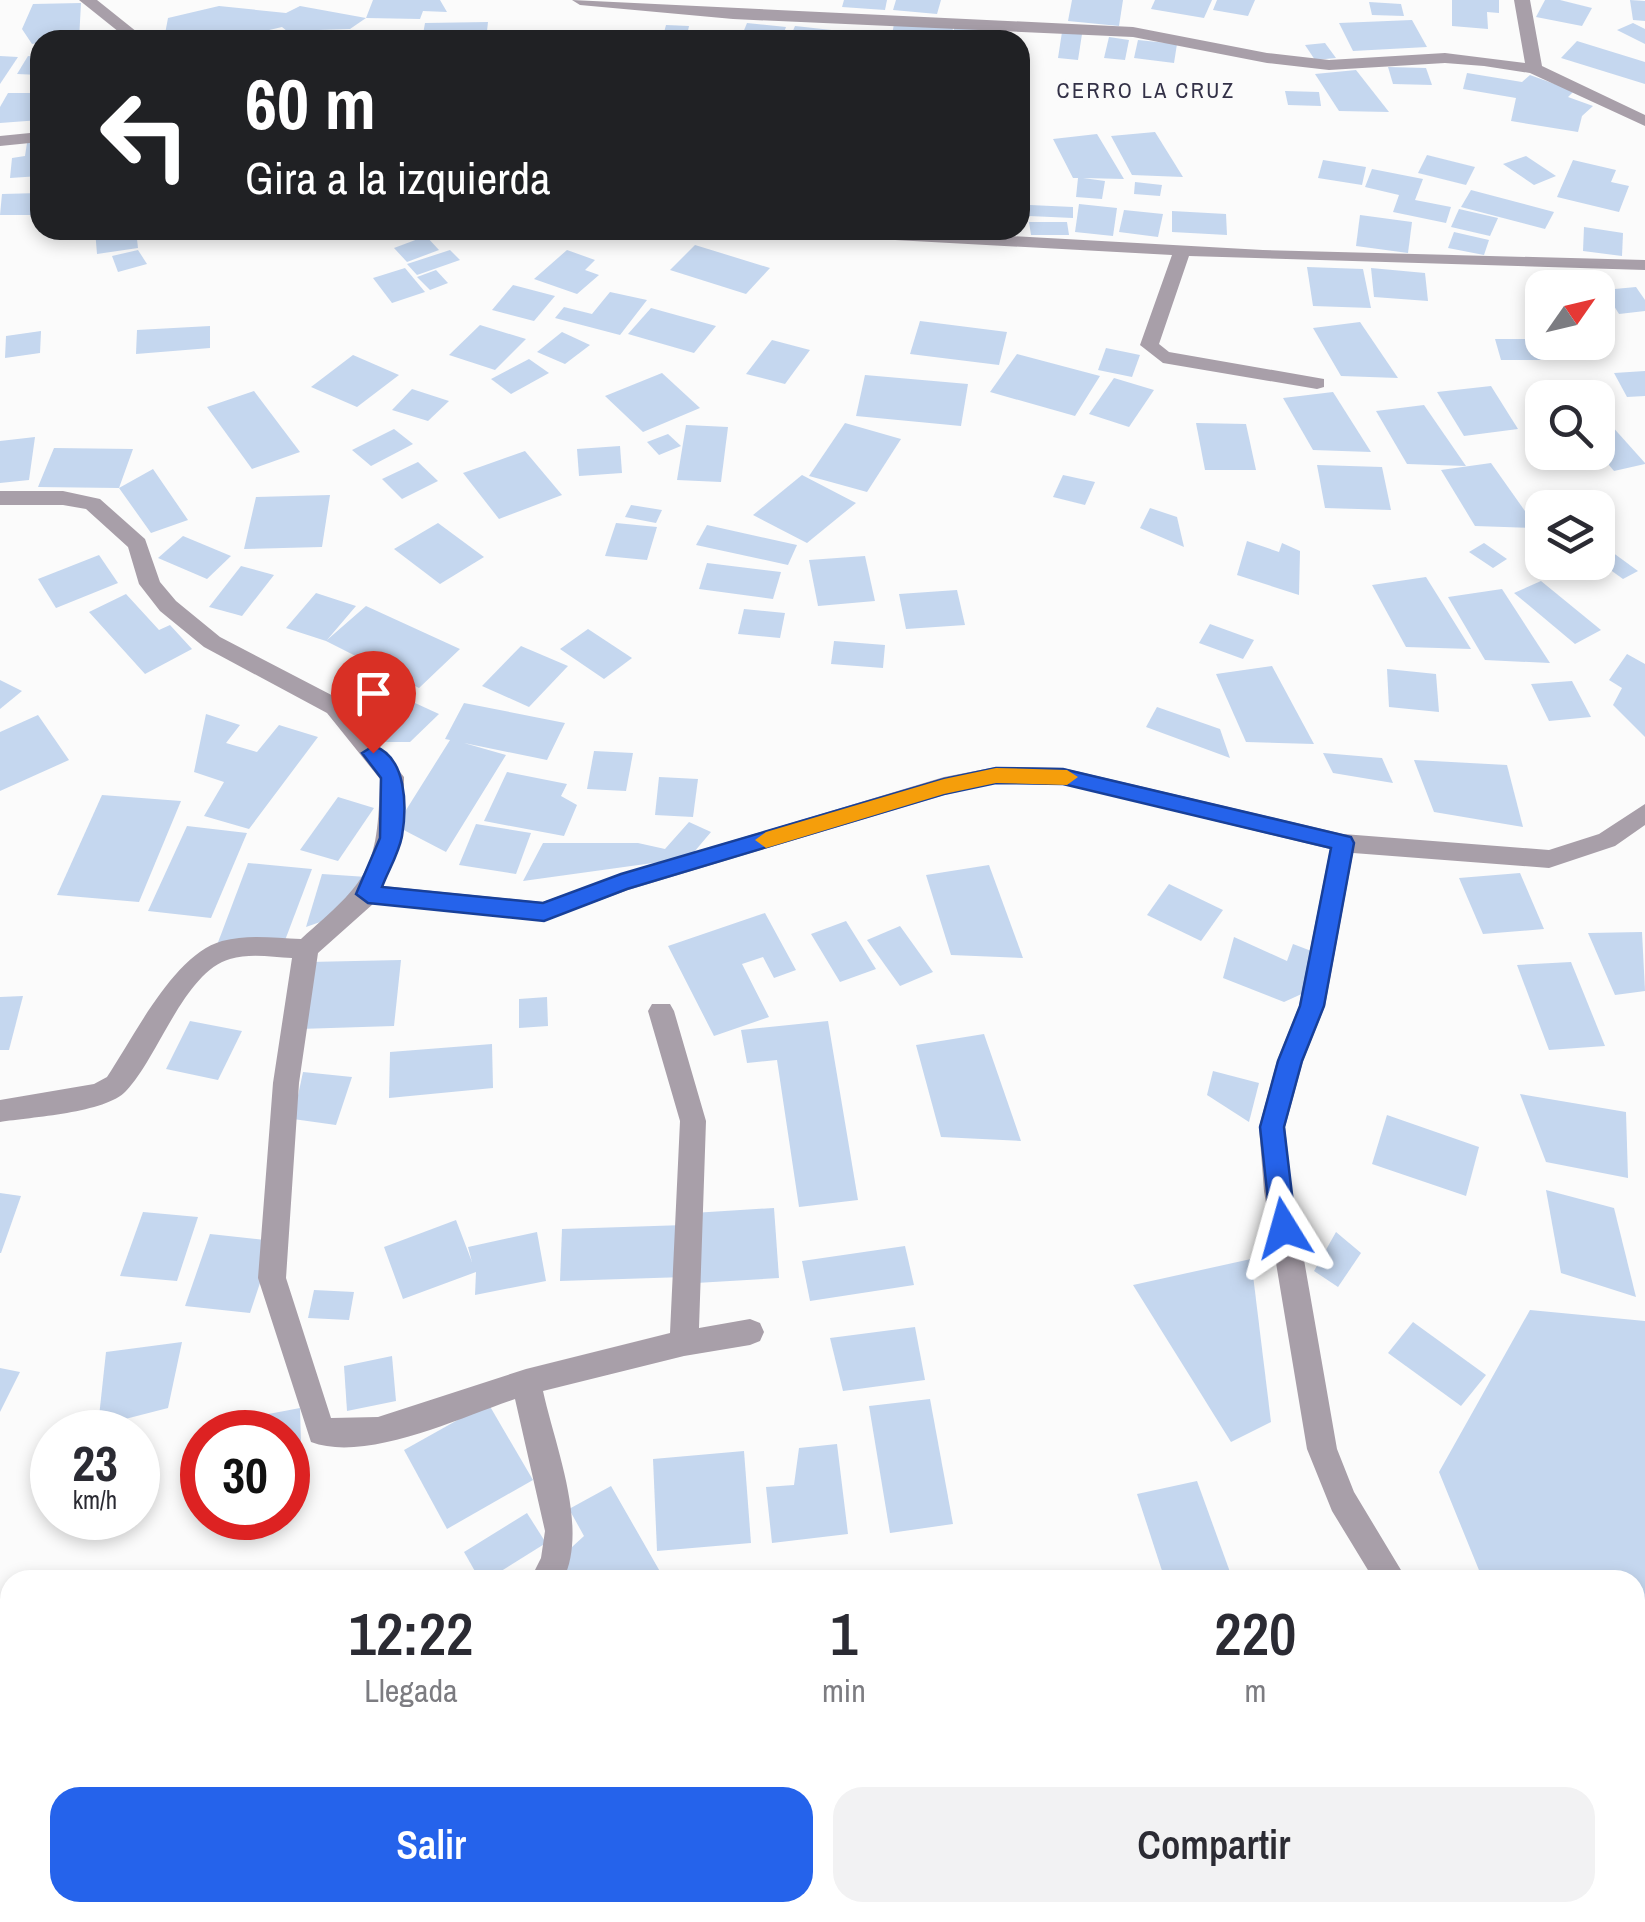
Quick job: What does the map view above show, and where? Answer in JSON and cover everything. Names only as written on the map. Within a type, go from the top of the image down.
[{"type":"street","points":[[87,0],[126,30]]},
{"type":"street","points":[[580,0],[733,14],[1133,32],[1267,58],[1328,65],[1445,58],[1534,69],[1645,121]]},
{"type":"street","points":[[1522,0],[1534,69]]},
{"type":"street","points":[[0,141],[30,138]]},
{"type":"street","points":[[1015,240],[1263,255],[1645,265]]},
{"type":"street","points":[[1184,248],[1149,346],[1154,352],[1164,357],[1317,383]]},
{"type":"street","points":[[0,498],[63,498],[93,504],[138,544],[150,584],[168,606],[212,642],[335,707],[392,777],[391,838],[368,894],[306,950],[286,1083],[272,1278],[321,1432],[378,1431],[526,1382],[684,1342],[750,1332]]},
{"type":"street","points":[[368,894],[544,912],[640,877],[944,786],[996,776],[1063,776],[1343,843],[1548,860],[1608,840],[1645,813]]},
{"type":"street","points":[[1343,843],[1312,1006],[1290,1061],[1272,1127],[1278,1191],[1322,1449],[1343,1500],[1385,1570]]},
{"type":"street","points":[[0,1111],[99,1094],[116,1085],[194,973],[216,954],[241,949],[306,950]]},
{"type":"street","points":[[661,1010],[693,1121],[684,1342]]},
{"type":"street","points":[[526,1382],[560,1531],[551,1570]]},
{"type":"building","points":[[373,0],[440,0],[447,12],[423,11],[420,19],[366,18]]},
{"type":"building","points":[[844,0],[887,0],[885,10],[842,7]]},
{"type":"building","points":[[896,0],[941,0],[937,14],[893,10]]},
{"type":"building","points":[[1072,0],[1123,0],[1119,26],[1068,21]]},
{"type":"building","points":[[1155,0],[1212,0],[1204,18],[1151,9]]},
{"type":"building","points":[[1217,0],[1255,0],[1248,16],[1213,10]]},
{"type":"building","points":[[1452,0],[1499,0],[1499,13],[1487,12],[1488,29],[1452,26]]},
{"type":"building","points":[[1545,0],[1592,8],[1582,26],[1536,17]]},
{"type":"building","points":[[1630,0],[1645,1],[1645,21],[1633,20]]},
{"type":"building","points":[[1369,2],[1401,4],[1404,16],[1372,15]]},
{"type":"building","points":[[81,3],[80,30],[30,30],[30,41],[22,29],[33,4]]},
{"type":"building","points":[[219,6],[286,13],[300,6],[366,18],[350,29],[166,30],[168,18]]},
{"type":"building","points":[[1412,20],[1427,47],[1353,51],[1339,23]]},
{"type":"building","points":[[488,22],[487,30],[424,30],[425,23]]},
{"type":"building","points":[[747,23],[786,27],[785,30],[744,30]]},
{"type":"building","points":[[1633,23],[1645,29],[1645,44],[1617,30]]},
{"type":"building","points":[[894,24],[953,28],[953,30],[893,30]]},
{"type":"building","points":[[666,25],[689,26],[688,30],[665,30]]},
{"type":"building","points":[[795,26],[832,30],[793,30]]},
{"type":"building","points":[[954,26],[1004,26],[1004,30],[954,30]]},
{"type":"building","points":[[1062,32],[1082,34],[1078,60],[1058,58]]},
{"type":"building","points":[[1109,37],[1129,40],[1125,60],[1104,58]]},
{"type":"building","points":[[1138,40],[1177,44],[1174,63],[1134,58]]},
{"type":"building","points":[[1577,41],[1645,62],[1645,84],[1561,58]]},
{"type":"building","points":[[1325,43],[1336,58],[1315,60],[1305,45]]},
{"type":"building","points":[[0,56],[18,57],[0,84]]},
{"type":"building","points":[[28,56],[30,56],[30,75],[17,74]]},
{"type":"building","points":[[1388,67],[1426,68],[1432,85],[1393,84]]},
{"type":"building","points":[[1356,70],[1389,112],[1339,111],[1315,74]]},
{"type":"building","points":[[1467,73],[1522,82],[1530,75],[1574,91],[1568,97],[1593,106],[1582,116],[1578,132],[1511,121],[1516,98],[1463,89]]},
{"type":"building","points":[[1285,91],[1319,92],[1321,106],[1288,105]]},
{"type":"building","points":[[8,93],[30,93],[30,121],[0,123],[0,107]]},
{"type":"building","points":[[1155,132],[1183,177],[1132,175],[1111,136]]},
{"type":"building","points":[[1097,134],[1124,179],[1083,178],[1105,181],[1102,199],[1076,197],[1078,178],[1073,178],[1053,139]]},
{"type":"building","points":[[30,143],[30,177],[10,178],[12,158],[25,156]]},
{"type":"building","points":[[1427,155],[1475,167],[1466,185],[1418,173]]},
{"type":"building","points":[[1526,156],[1556,176],[1534,185],[1503,164]]},
{"type":"building","points":[[1323,160],[1366,167],[1362,185],[1318,178]]},
{"type":"building","points":[[1573,160],[1616,170],[1611,182],[1629,186],[1619,212],[1557,197]]},
{"type":"building","points":[[1372,169],[1423,179],[1415,200],[1451,207],[1446,223],[1393,212],[1399,195],[1365,187]]},
{"type":"building","points":[[1135,182],[1162,185],[1160,196],[1134,194]]},
{"type":"building","points":[[1471,190],[1554,212],[1545,229],[1461,207]]},
{"type":"building","points":[[30,193],[30,215],[0,215],[2,194]]},
{"type":"building","points":[[1079,204],[1117,208],[1113,236],[1075,232]]},
{"type":"building","points":[[1030,205],[1073,207],[1073,218],[1030,216]]},
{"type":"building","points":[[1459,209],[1498,218],[1490,236],[1451,227]]},
{"type":"building","points":[[1124,210],[1163,214],[1158,237],[1119,232]]},
{"type":"building","points":[[1172,211],[1226,214],[1227,235],[1172,232]]},
{"type":"building","points":[[1360,215],[1412,222],[1408,253],[1356,246]]},
{"type":"building","points":[[1030,222],[1067,222],[1069,235],[1031,235]]},
{"type":"building","points":[[1584,227],[1623,233],[1622,256],[1583,251]]},
{"type":"building","points":[[1454,232],[1489,240],[1484,255],[1448,248]]},
{"type":"building","points":[[96,240],[137,240],[138,248],[97,254]]},
{"type":"building","points":[[415,240],[430,240],[439,250],[407,262],[394,248]]},
{"type":"building","points":[[695,245],[770,268],[746,294],[670,270]]},
{"type":"building","points":[[138,250],[147,264],[118,272],[112,256]]},
{"type":"building","points":[[450,250],[460,260],[417,275],[407,264]]},
{"type":"building","points":[[567,250],[595,260],[585,270],[599,275],[577,294],[534,279]]},
{"type":"building","points":[[1307,267],[1363,269],[1371,308],[1313,306]]},
{"type":"building","points":[[405,268],[425,292],[392,303],[373,278]]},
{"type":"building","points":[[1371,268],[1425,273],[1428,301],[1374,297]]},
{"type":"building","points":[[436,270],[448,283],[430,290],[417,277]]},
{"type":"building","points":[[513,285],[555,296],[534,321],[492,310]]},
{"type":"building","points":[[1636,287],[1645,300],[1645,311],[1619,314],[1615,289]]},
{"type":"building","points":[[610,292],[647,300],[620,335],[555,318],[564,307],[592,314]]},
{"type":"building","points":[[651,308],[716,326],[694,353],[628,334]]},
{"type":"building","points":[[920,321],[1007,332],[999,365],[910,354]]},
{"type":"building","points":[[1360,322],[1398,378],[1341,376],[1313,328]]},
{"type":"building","points":[[480,325],[526,339],[495,370],[449,355]]},
{"type":"building","points":[[210,326],[210,348],[136,354],[137,330]]},
{"type":"building","points":[[41,331],[40,353],[5,358],[6,336]]},
{"type":"building","points":[[562,332],[590,345],[565,364],[537,352]]},
{"type":"building","points":[[1495,339],[1525,339],[1525,360],[1501,360]]},
{"type":"building","points":[[772,340],[810,350],[785,384],[746,374]]},
{"type":"building","points":[[1106,348],[1140,355],[1132,377],[1098,370]]},
{"type":"building","points":[[1017,354],[1100,376],[1075,416],[990,392]]},
{"type":"building","points":[[353,355],[399,375],[357,407],[311,387]]},
{"type":"building","points":[[529,359],[549,373],[511,394],[491,379]]},
{"type":"building","points":[[1645,371],[1645,396],[1627,397],[1614,373]]},
{"type":"building","points":[[662,373],[700,408],[643,432],[605,396]]},
{"type":"building","points":[[865,375],[968,384],[961,426],[856,416]]},
{"type":"building","points":[[1114,378],[1154,390],[1129,427],[1089,414]]},
{"type":"building","points":[[1491,386],[1518,429],[1464,436],[1437,392]]},
{"type":"building","points":[[412,389],[449,401],[428,421],[392,410]]},
{"type":"building","points":[[254,391],[300,452],[252,469],[207,407]]},
{"type":"building","points":[[1333,392],[1371,452],[1313,450],[1283,398]]},
{"type":"building","points":[[1424,405],[1466,466],[1407,464],[1376,411]]},
{"type":"building","points":[[845,423],[901,439],[867,492],[809,476]]},
{"type":"building","points":[[1196,423],[1246,424],[1256,470],[1205,470]]},
{"type":"building","points":[[686,425],[728,427],[721,482],[677,480]]},
{"type":"building","points":[[394,429],[413,444],[371,466],[352,450]]},
{"type":"building","points":[[1615,430],[1645,464],[1615,470]]},
{"type":"building","points":[[668,434],[681,446],[659,455],[647,442]]},
{"type":"building","points":[[35,437],[29,480],[0,483],[0,441]]},
{"type":"building","points":[[620,446],[622,473],[579,476],[577,449]]},
{"type":"building","points":[[54,448],[133,449],[119,488],[38,487]]},
{"type":"building","points":[[525,451],[562,495],[499,519],[463,473]]},
{"type":"building","points":[[418,462],[438,481],[402,499],[382,479]]},
{"type":"building","points":[[1491,463],[1525,511],[1525,528],[1475,526],[1441,470]]},
{"type":"building","points":[[1317,465],[1382,467],[1391,510],[1325,508]]},
{"type":"building","points":[[153,469],[188,520],[151,533],[119,488]]},
{"type":"building","points":[[802,475],[856,503],[807,543],[753,515]]},
{"type":"building","points":[[1063,475],[1095,482],[1085,505],[1053,497]]},
{"type":"building","points":[[330,495],[322,547],[244,549],[256,497]]},
{"type":"building","points":[[631,505],[662,510],[656,523],[625,517]]},
{"type":"building","points":[[1150,508],[1177,517],[1184,547],[1140,528]]},
{"type":"building","points":[[438,523],[484,557],[440,584],[394,549]]},
{"type":"building","points":[[616,523],[657,527],[647,560],[605,556]]},
{"type":"building","points":[[707,525],[797,545],[788,565],[696,545]]},
{"type":"building","points":[[183,536],[231,556],[207,579],[158,558]]},
{"type":"building","points":[[1247,541],[1279,552],[1282,543],[1300,551],[1299,595],[1237,575]]},
{"type":"building","points":[[1484,543],[1507,559],[1493,568],[1469,552]]},
{"type":"building","points":[[1615,554],[1638,571],[1623,579],[1615,573]]},
{"type":"building","points":[[99,555],[118,583],[56,608],[38,579]]},
{"type":"building","points":[[865,556],[875,601],[818,606],[809,560]]},
{"type":"building","points":[[707,563],[781,572],[773,599],[699,589]]},
{"type":"building","points":[[241,566],[274,575],[242,616],[209,607]]},
{"type":"building","points":[[1426,577],[1471,649],[1406,647],[1372,585]]},
{"type":"building","points":[[1541,581],[1601,630],[1575,644],[1514,593]]},
{"type":"building","points":[[1502,589],[1550,663],[1485,660],[1448,597]]},
{"type":"building","points":[[957,590],[965,625],[906,629],[899,594]]},
{"type":"building","points":[[316,593],[356,606],[327,640],[366,606],[460,649],[419,688],[326,641],[286,628]]},
{"type":"building","points":[[126,594],[159,630],[170,625],[192,649],[145,674],[89,612]]},
{"type":"building","points":[[744,609],[785,613],[780,638],[738,634]]},
{"type":"building","points":[[1210,624],[1254,640],[1243,659],[1199,643]]},
{"type":"building","points":[[588,629],[632,658],[604,679],[560,649]]},
{"type":"building","points":[[834,641],[885,645],[883,668],[831,664]]},
{"type":"building","points":[[521,646],[568,666],[529,707],[482,686]]},
{"type":"building","points":[[1627,654],[1645,664],[1645,737],[1613,705],[1622,688],[1609,680]]},
{"type":"building","points":[[1272,666],[1314,744],[1246,742],[1216,674]]},
{"type":"building","points":[[1387,669],[1436,674],[1439,712],[1389,707]]},
{"type":"building","points":[[0,680],[22,691],[0,709]]},
{"type":"building","points":[[1572,681],[1591,717],[1549,721],[1531,684]]},
{"type":"building","points":[[415,703],[439,714],[410,742],[369,742],[342,710]]},
{"type":"building","points":[[464,703],[565,723],[547,760],[464,743],[506,755],[446,852],[396,826],[450,740],[445,739]]},
{"type":"building","points":[[1157,707],[1220,729],[1230,758],[1146,727]]},
{"type":"building","points":[[206,714],[240,725],[226,743],[257,752],[279,725],[318,737],[249,829],[204,816],[224,782],[194,772]]},
{"type":"building","points":[[38,715],[69,760],[0,791],[0,732]]},
{"type":"building","points":[[594,751],[633,753],[626,791],[587,789]]},
{"type":"building","points":[[1323,753],[1382,758],[1393,783],[1333,773]]},
{"type":"building","points":[[1414,760],[1507,765],[1523,827],[1434,812]]},
{"type":"building","points":[[507,772],[567,784],[561,796],[577,805],[564,836],[484,821]]},
{"type":"building","points":[[659,777],[698,779],[693,817],[655,815]]},
{"type":"building","points":[[102,795],[181,801],[139,902],[57,895]]},
{"type":"building","points":[[338,797],[374,808],[338,861],[300,850]]},
{"type":"building","points":[[689,822],[711,832],[689,858],[523,881],[543,843],[638,843],[665,849]]},
{"type":"building","points":[[476,824],[531,833],[516,874],[459,865]]},
{"type":"building","points":[[187,826],[247,833],[211,918],[148,911]]},
{"type":"building","points":[[248,863],[312,869],[284,943],[217,945]]},
{"type":"building","points":[[989,865],[1023,958],[951,955],[926,875]]},
{"type":"building","points":[[1520,873],[1544,929],[1483,934],[1459,878]]},
{"type":"building","points":[[322,874],[367,877],[340,915],[306,927]]},
{"type":"building","points":[[1169,884],[1223,910],[1201,941],[1147,915]]},
{"type":"building","points":[[765,913],[796,970],[774,978],[763,957],[742,964],[769,1017],[714,1036],[668,946]]},
{"type":"building","points":[[846,921],[876,969],[840,982],[811,934]]},
{"type":"building","points":[[900,926],[933,972],[900,986],[867,940]]},
{"type":"building","points":[[1642,932],[1645,991],[1615,995],[1588,933]]},
{"type":"building","points":[[1234,937],[1287,961],[1293,944],[1314,952],[1306,992],[1284,1002],[1223,978]]},
{"type":"building","points":[[401,960],[394,1026],[299,1029],[309,962]]},
{"type":"building","points":[[1571,962],[1605,1046],[1549,1050],[1517,965]]},
{"type":"building","points":[[23,996],[9,1050],[0,1050],[0,997]]},
{"type":"building","points":[[547,997],[548,1026],[519,1028],[519,999]]},
{"type":"building","points":[[190,1021],[242,1031],[218,1080],[166,1069]]},
{"type":"building","points":[[828,1021],[858,1200],[799,1207],[777,1060],[747,1063],[741,1030]]},
{"type":"building","points":[[984,1034],[1021,1141],[941,1137],[916,1045]]},
{"type":"building","points":[[492,1044],[493,1088],[389,1098],[390,1052]]},
{"type":"building","points":[[1213,1071],[1259,1083],[1249,1122],[1207,1095]]},
{"type":"building","points":[[303,1072],[352,1077],[336,1125],[293,1119]]},
{"type":"building","points":[[1520,1094],[1626,1112],[1628,1178],[1546,1162]]},
{"type":"building","points":[[1387,1115],[1479,1147],[1466,1196],[1372,1164]]},
{"type":"building","points":[[1546,1190],[1614,1208],[1636,1297],[1561,1273]]},
{"type":"building","points":[[0,1193],[21,1196],[1,1253],[0,1253]]},
{"type":"building","points":[[774,1208],[779,1278],[696,1283],[693,1213]]},
{"type":"building","points":[[143,1212],[198,1217],[177,1281],[120,1276]]},
{"type":"building","points":[[456,1220],[472,1262],[468,1247],[537,1232],[546,1281],[475,1295],[476,1272],[403,1299],[384,1247]]},
{"type":"building","points":[[685,1225],[685,1277],[560,1281],[562,1229]]},
{"type":"building","points":[[1336,1232],[1361,1253],[1338,1287],[1314,1271]]},
{"type":"building","points":[[210,1234],[274,1241],[250,1313],[185,1306]]},
{"type":"building","points":[[905,1246],[914,1285],[810,1301],[802,1261]]},
{"type":"building","points":[[1251,1259],[1271,1422],[1231,1442],[1133,1285]]},
{"type":"building","points":[[314,1290],[354,1292],[349,1320],[308,1318]]},
{"type":"building","points":[[1530,1310],[1645,1321],[1645,1570],[1479,1570],[1439,1472]]},
{"type":"building","points":[[1413,1322],[1486,1375],[1461,1406],[1388,1353]]},
{"type":"building","points":[[915,1327],[925,1380],[843,1391],[830,1338]]},
{"type":"building","points":[[182,1342],[168,1408],[100,1410],[106,1352]]},
{"type":"building","points":[[392,1356],[396,1401],[347,1411],[344,1366]]},
{"type":"building","points":[[0,1368],[20,1372],[0,1412]]},
{"type":"building","points":[[930,1399],[953,1524],[890,1533],[869,1406]]},
{"type":"building","points":[[488,1403],[533,1480],[447,1529],[404,1450]]},
{"type":"building","points":[[837,1444],[848,1534],[772,1543],[766,1487],[794,1485],[799,1448]]},
{"type":"building","points":[[744,1451],[751,1543],[657,1551],[653,1459]]},
{"type":"building","points":[[1197,1481],[1229,1570],[1162,1570],[1137,1494]]},
{"type":"building","points":[[611,1486],[659,1570],[565,1570],[560,1558],[584,1536],[569,1509]]},
{"type":"building","points":[[527,1513],[546,1543],[503,1570],[474,1570],[464,1552]]},
{"type":"slow traffic","points":[[766,840],[944,786],[996,776],[1067,777]]},
{"type":"district","name":"CERRO LA CRUZ","points":[[1146,90]]},
{"type":"route","points":[[373,753],[392,777],[391,838],[368,894],[544,912],[621,883],[944,786],[996,776],[1063,776],[1343,843],[1312,1006],[1290,1061],[1272,1127],[1284,1228]]}]
